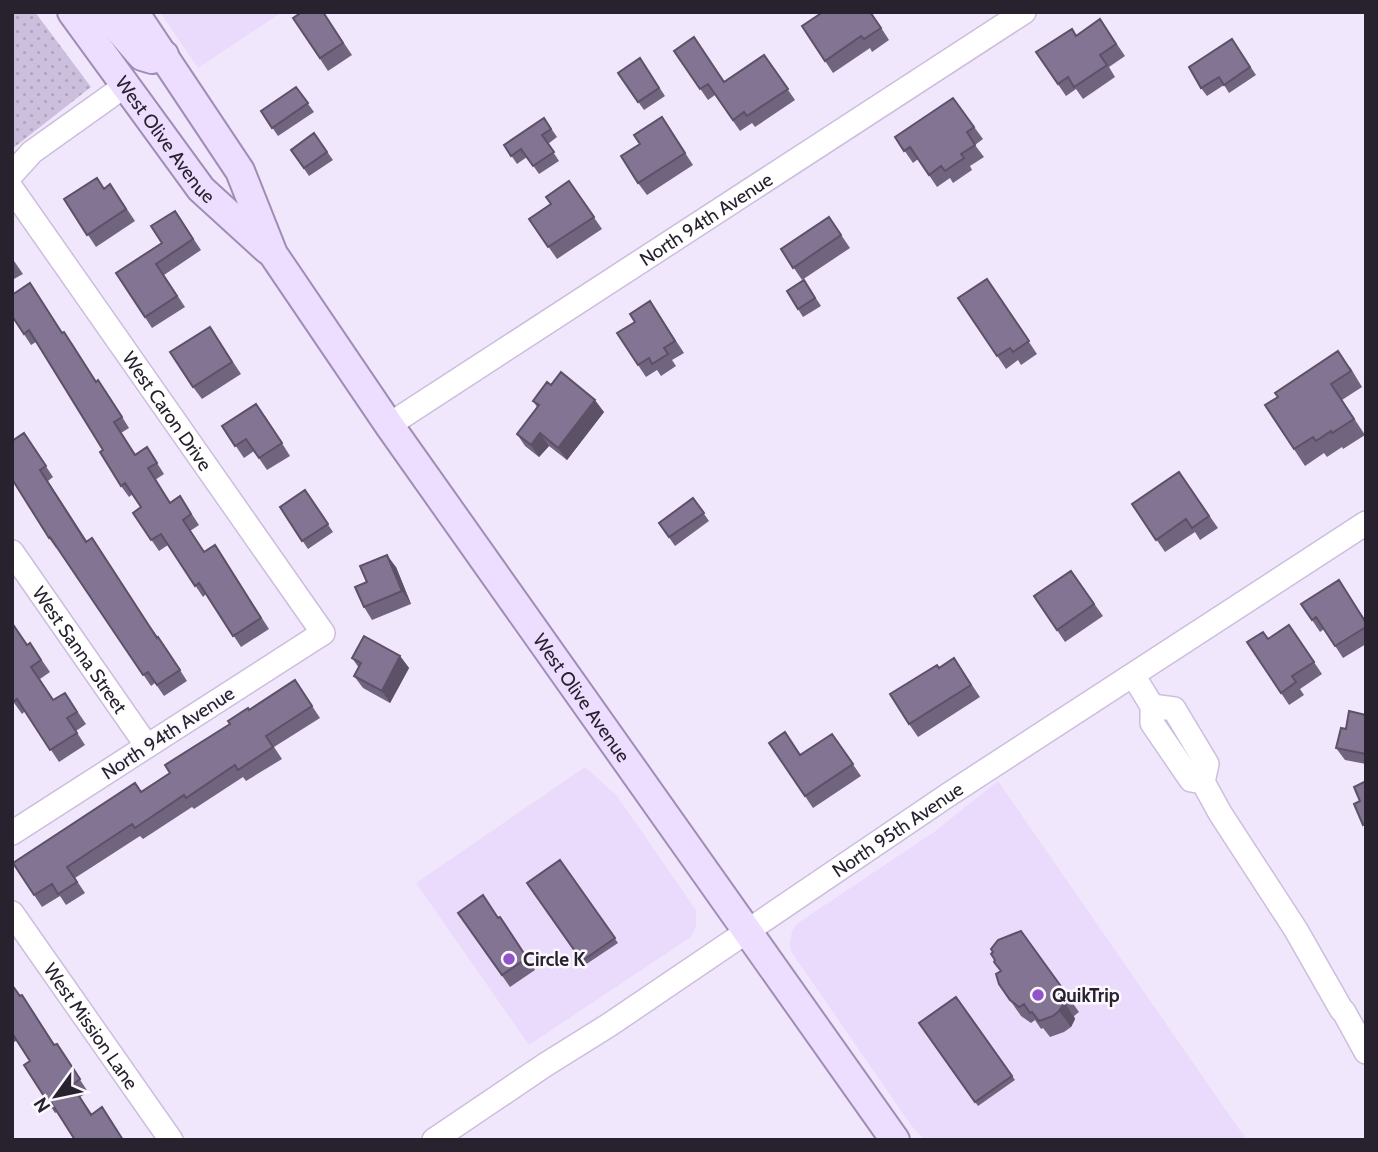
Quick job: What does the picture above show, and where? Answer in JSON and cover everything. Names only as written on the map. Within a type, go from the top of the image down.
[{"type":"main road","name":"West Olive Avenue","points":[[72,12],[201,190],[273,254]]},
{"type":"main road","points":[[104,12],[142,56],[152,59],[164,55]]},
{"type":"main road","name":"West Olive Avenue","points":[[134,12],[240,171],[273,254],[389,425],[895,1140]]},
{"type":"street","name":"North 94th Avenue","points":[[389,425],[1024,12]]},
{"type":"street","points":[[12,174],[32,152],[126,85]]},
{"type":"street","name":"West Caron Drive","points":[[12,189],[323,633]]},
{"type":"street","name":"North 95th Avenue","points":[[434,1140],[937,803],[1366,523]]},
{"type":"street","name":"West Sanna Street","points":[[12,552],[147,746]]},
{"type":"street","name":"North 94th Avenue","points":[[12,833],[323,633]]},
{"type":"street","points":[[1133,675],[1152,706],[1153,723],[1191,780],[1203,782],[1296,930],[1366,1052]]},
{"type":"street","name":"West Mission Lane","points":[[12,913],[172,1140]]},
{"type":"shaded area","points":[[12,12],[35,12],[91,87],[12,149]]},
{"type":"shaded area","points":[[160,12],[282,12],[198,68]]},
{"type":"shaded area","points":[[585,767],[617,796],[696,910],[696,926],[691,937],[529,1045],[416,883]]},
{"type":"shaded area","points":[[998,781],[1247,1140],[924,1140],[911,1125],[791,951],[792,931],[798,923],[934,832]]},
{"type":"building","points":[[302,12],[323,12],[343,43],[320,58],[293,18]]},
{"type":"building","points":[[823,12],[870,12],[881,28],[864,39],[861,36],[825,61],[802,26]]},
{"type":"building","points":[[1100,19],[1116,44],[1100,55],[1107,65],[1074,87],[1068,77],[1058,84],[1036,52],[1072,29],[1076,36]]},
{"type":"building","points":[[694,37],[724,82],[764,55],[788,89],[747,116],[744,112],[733,120],[708,84],[700,89],[674,51]]},
{"type":"building","points":[[1232,39],[1250,67],[1224,85],[1219,77],[1201,88],[1189,67]]},
{"type":"building","points":[[640,58],[659,88],[638,102],[618,73]]},
{"type":"building","points":[[296,87],[308,103],[272,128],[261,111]]},
{"type":"building","points":[[953,98],[974,127],[967,132],[975,145],[961,154],[964,158],[945,171],[941,166],[929,175],[910,147],[904,151],[895,137]]},
{"type":"building","points":[[662,117],[685,153],[638,183],[621,156],[640,144],[634,135]]},
{"type":"building","points":[[544,118],[551,129],[542,135],[554,152],[533,166],[521,149],[511,156],[504,145]]},
{"type":"building","points":[[314,133],[327,152],[304,168],[291,150]]},
{"type":"building","points":[[97,178],[104,189],[110,184],[126,209],[87,235],[64,199]]},
{"type":"building","points":[[569,181],[594,217],[548,247],[529,219],[551,204],[546,197]]},
{"type":"building","points":[[175,211],[193,239],[156,264],[177,296],[145,317],[116,273],[162,243],[151,226]]},
{"type":"building","points":[[829,217],[841,235],[793,268],[781,249]]},
{"type":"building","points":[[987,279],[1029,341],[1013,352],[1010,348],[997,356],[958,298]]},
{"type":"building","points":[[804,280],[815,298],[798,309],[787,291]]},
{"type":"building","points":[[30,283],[122,417],[114,422],[135,455],[147,447],[157,463],[148,468],[170,503],[180,496],[191,514],[183,520],[204,552],[215,545],[261,618],[233,636],[199,583],[195,586],[161,534],[151,540],[133,513],[141,507],[125,483],[121,486],[100,452],[103,450],[29,330],[24,334],[12,316],[12,295]]},
{"type":"building","points":[[650,301],[675,341],[664,348],[668,354],[652,364],[649,358],[638,365],[617,333],[635,322],[630,314]]},
{"type":"building","points":[[210,327],[232,362],[193,387],[170,352]]},
{"type":"building","points":[[1338,351],[1351,371],[1331,384],[1354,419],[1316,441],[1313,437],[1294,449],[1265,405],[1278,397],[1275,393]]},
{"type":"building","points":[[561,372],[595,400],[558,448],[540,433],[531,445],[517,434],[539,405],[533,401],[547,382],[551,385]]},
{"type":"building","points":[[256,404],[282,443],[259,458],[246,439],[235,446],[222,426]]},
{"type":"building","points":[[24,433],[46,466],[40,470],[86,542],[92,538],[180,670],[157,685],[148,672],[143,675],[12,479],[12,441]]},
{"type":"building","points":[[1179,472],[1209,516],[1192,528],[1186,519],[1156,540],[1132,504]]},
{"type":"building","points":[[305,490],[328,524],[302,541],[280,507]]},
{"type":"building","points":[[693,498],[704,513],[669,537],[659,523]]},
{"type":"building","points":[[387,555],[402,591],[364,607],[355,587],[367,582],[360,566]]},
{"type":"building","points":[[1071,571],[1094,604],[1057,630],[1034,596]]},
{"type":"building","points":[[1339,580],[1366,627],[1335,646],[1316,617],[1312,620],[1301,604]]},
{"type":"building","points":[[12,623],[41,660],[31,667],[53,700],[65,693],[77,712],[67,718],[77,733],[50,750],[17,699],[13,702],[12,700]]},
{"type":"building","points":[[1289,625],[1314,662],[1292,676],[1296,682],[1281,693],[1247,642],[1263,632],[1268,639]]},
{"type":"building","points":[[364,636],[400,656],[382,691],[354,676],[361,663],[352,658]]},
{"type":"building","points":[[954,658],[971,685],[909,724],[890,694],[937,665],[939,668]]},
{"type":"building","points":[[295,680],[312,706],[266,736],[273,747],[238,770],[235,765],[135,828],[132,824],[67,867],[77,882],[58,894],[52,884],[34,895],[13,863],[135,783],[141,792],[170,773],[165,765],[230,724],[228,721]]},
{"type":"building","points":[[1349,711],[1366,715],[1366,754],[1336,748],[1341,728],[1346,729]]},
{"type":"building","points":[[785,732],[800,755],[832,734],[853,764],[805,796],[769,743]]},
{"type":"building","points":[[1366,781],[1366,823],[1363,825],[1354,804],[1360,801],[1354,787]]},
{"type":"building","name":"Circle K","points":[[560,860],[615,938],[582,961],[527,883]]},
{"type":"building","name":"Circle K","points":[[483,895],[527,958],[502,975],[458,913]]},
{"type":"building","name":"QuikTrip","points":[[1021,931],[1068,996],[1063,1000],[1059,1011],[1039,1021],[1024,1004],[1019,1007],[1010,1000],[999,984],[996,974],[1001,971],[991,954],[991,949],[998,940]]},
{"type":"building","points":[[12,985],[20,996],[22,995],[80,1079],[72,1085],[91,1115],[102,1107],[123,1140],[75,1140],[49,1099],[47,1101],[24,1065],[30,1061],[12,1033]]},
{"type":"building","points":[[956,997],[1012,1076],[975,1102],[919,1023]]},
{"type":"place","name":"Circle K","points":[[509,959]]},
{"type":"place","name":"QuikTrip","points":[[1038,995]]}]
